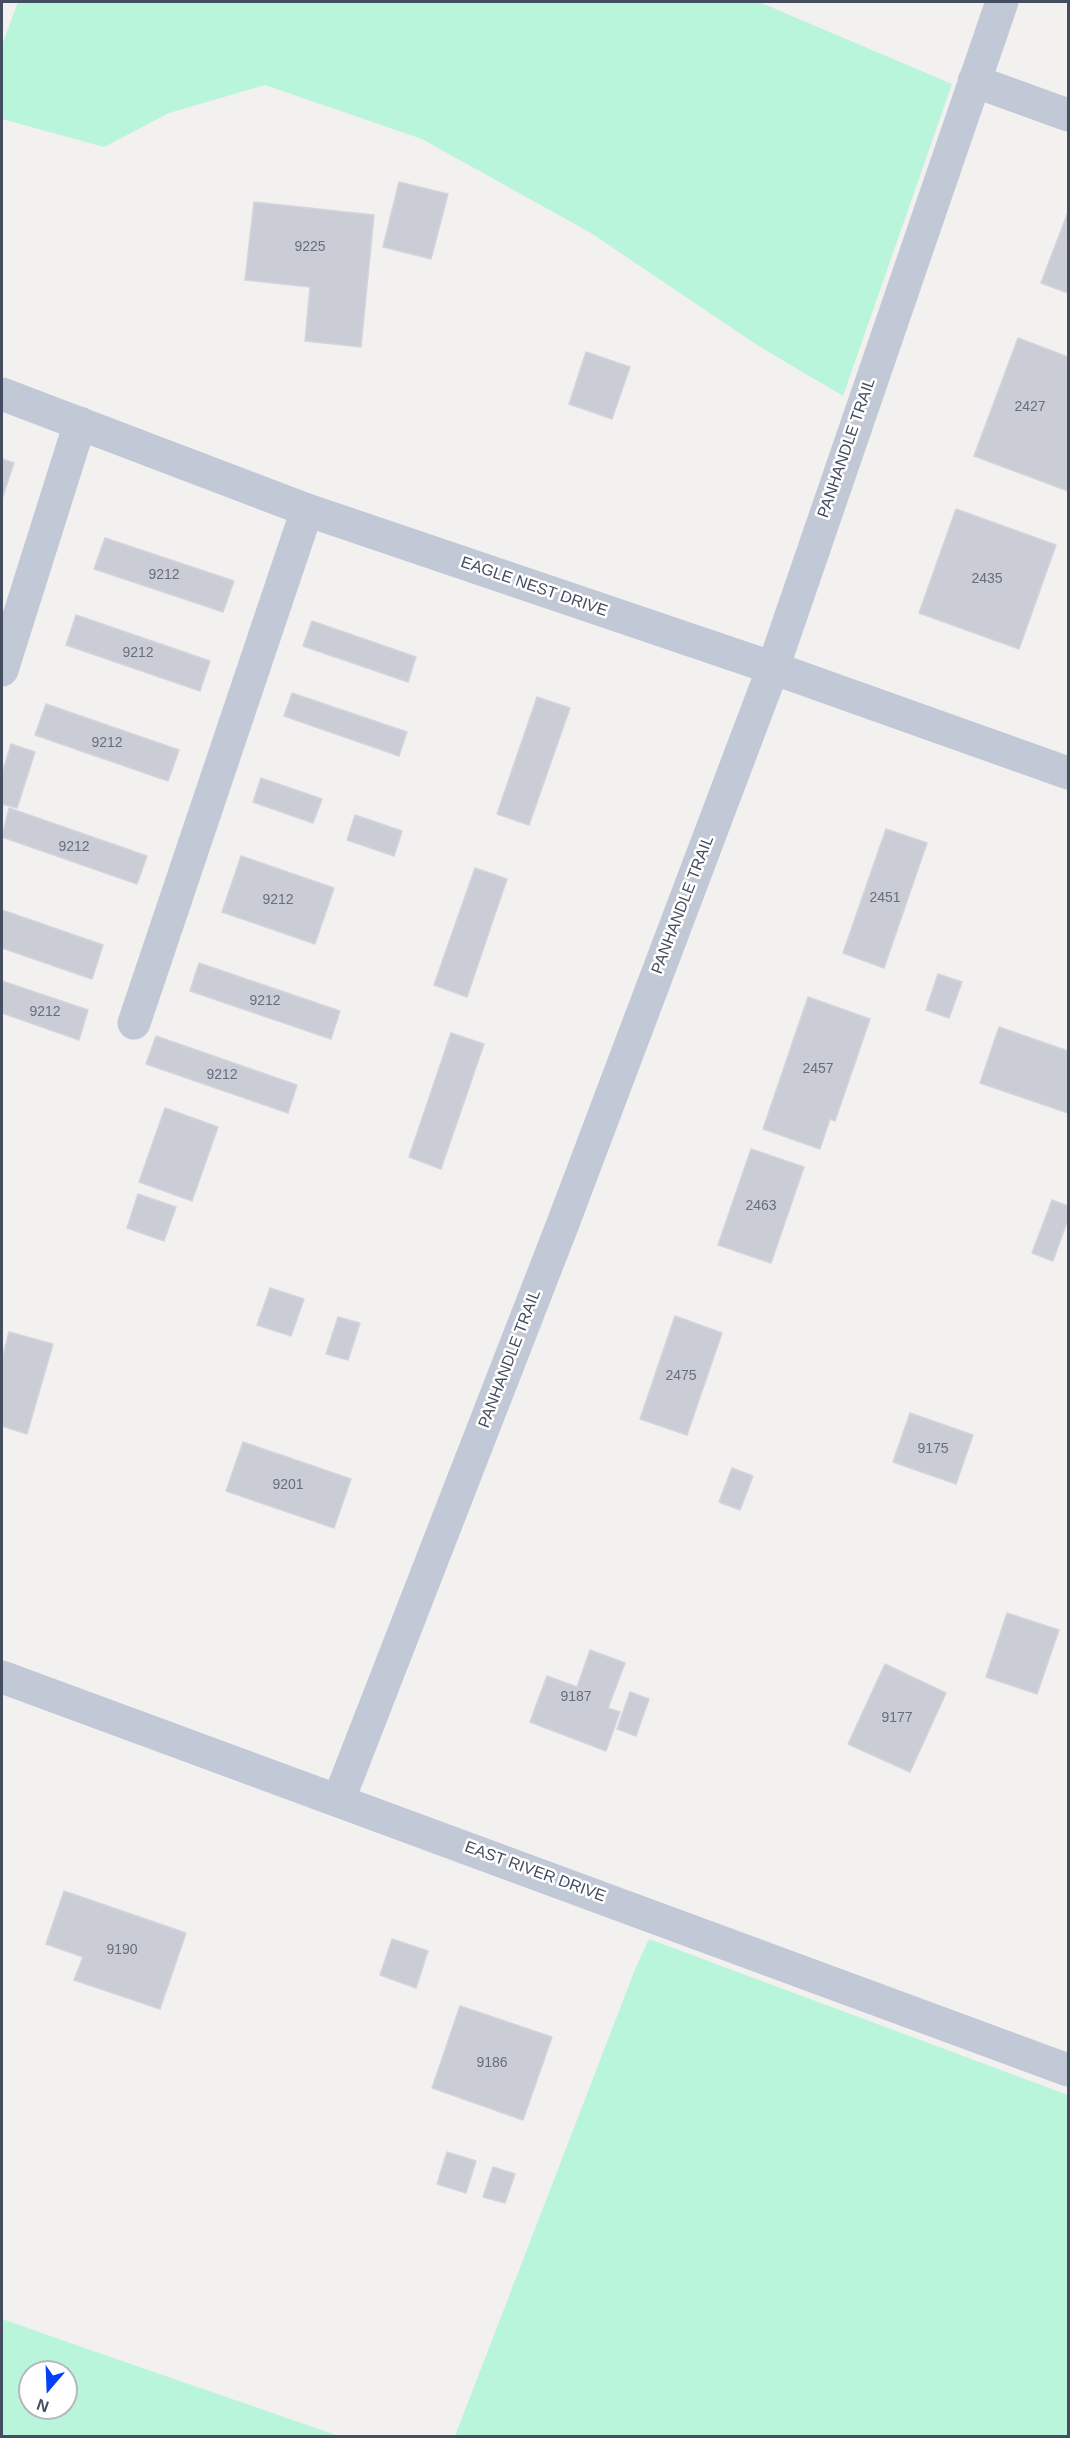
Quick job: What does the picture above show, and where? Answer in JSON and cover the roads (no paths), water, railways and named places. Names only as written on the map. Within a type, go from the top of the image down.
[{"type":"street","name":"PANHANDLE TRAIL","points":[[339,1800],[562,1226],[773,668],[1002,2]]},
{"type":"street","points":[[974,81],[1068,115]]},
{"type":"street","name":"EAGLE NEST DRIVE","points":[[2,394],[307,510],[773,668],[1068,773]]},
{"type":"street","points":[[2,670],[80,423]]},
{"type":"street","points":[[134,1023],[307,510]]},
{"type":"street","name":"EAST RIVER DRIVE","points":[[2,1677],[1068,2070]]}]
